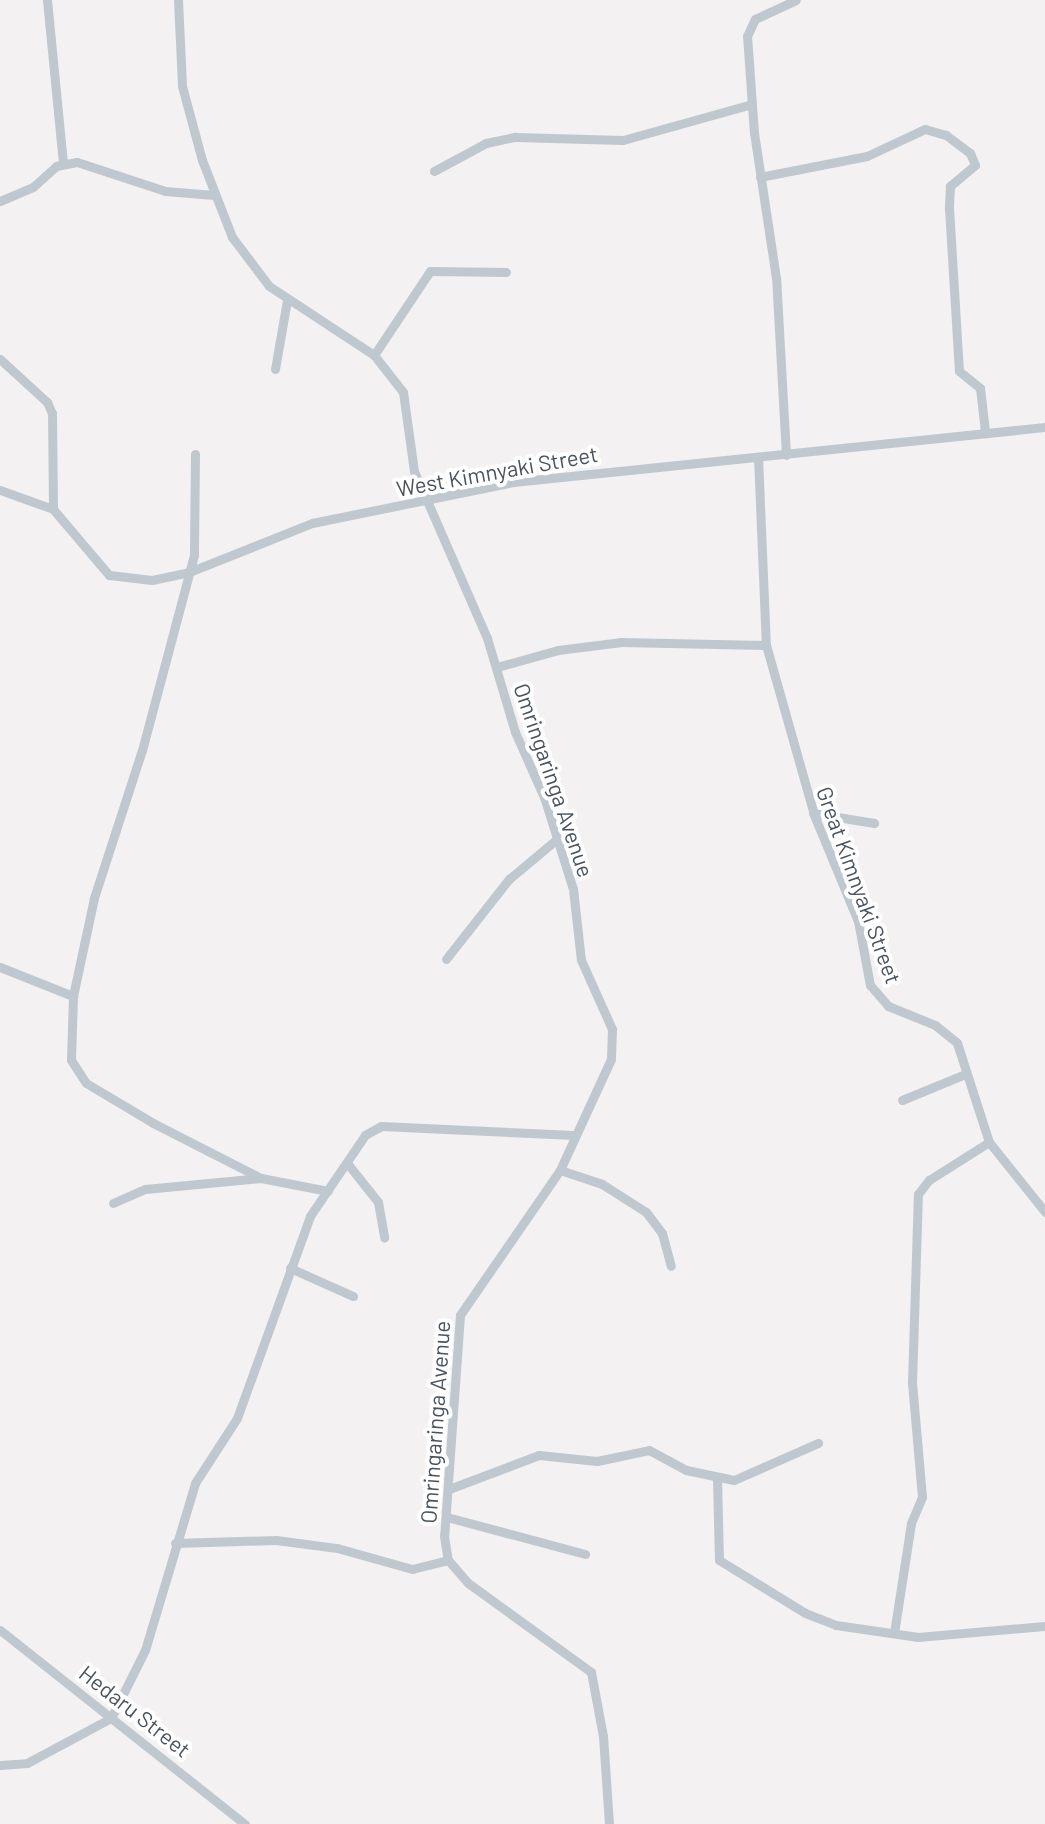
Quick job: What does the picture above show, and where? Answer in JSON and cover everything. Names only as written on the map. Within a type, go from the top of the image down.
[{"type":"street","points":[[47,0],[63,163]]},
{"type":"street","name":"Omringaringa Avenue","points":[[178,0],[179,71],[214,195],[246,258],[287,300],[374,355],[403,392],[411,455],[427,501],[497,667],[515,732],[557,839],[573,889],[581,960],[614,1037],[611,1059],[560,1170],[460,1315],[447,1517],[448,1560]]},
{"type":"street","points":[[786,455],[776,278],[752,104],[749,25],[796,0]]},
{"type":"street","points":[[434,171],[486,143],[515,137],[623,140],[752,104]]},
{"type":"street","points":[[760,177],[867,156],[925,129],[946,135],[970,153],[975,165],[950,186],[949,208],[959,371],[980,388],[985,431]]},
{"type":"street","points":[[0,201],[33,187],[63,163],[90,164],[165,191],[214,195]]},
{"type":"street","points":[[374,355],[430,271],[506,272]]},
{"type":"street","points":[[275,369],[287,300]]},
{"type":"street","points":[[0,359],[47,402],[52,413],[53,509],[0,490]]},
{"type":"street","name":"West Kimnyaki Street","points":[[53,509],[96,564],[121,580],[189,572],[279,532],[513,482],[1045,427]]},
{"type":"street","points":[[195,454],[195,544],[142,750],[94,898],[73,996],[71,1060],[77,1075],[107,1097],[261,1178]]},
{"type":"street","name":"Great Kimnyaki Street","points":[[758,457],[766,645],[813,813],[858,921],[865,970],[875,994],[888,1006],[951,1036],[989,1142],[1045,1212]]},
{"type":"street","points":[[497,667],[558,650],[621,642],[766,645]]},
{"type":"street","points":[[813,813],[874,823]]},
{"type":"street","points":[[446,959],[509,879],[557,839]]},
{"type":"street","points":[[0,967],[73,996]]},
{"type":"street","points":[[902,1100],[965,1074]]},
{"type":"street","points":[[0,1765],[27,1763],[111,1718],[149,1639],[195,1483],[237,1418],[310,1216],[365,1135],[381,1126],[574,1135]]},
{"type":"street","points":[[894,1633],[911,1523],[922,1497],[912,1383],[918,1194],[929,1180],[989,1142]]},
{"type":"street","points":[[347,1163],[378,1202],[384,1237]]},
{"type":"street","points":[[560,1170],[602,1184],[646,1212],[662,1233],[671,1266]]},
{"type":"street","points":[[113,1203],[145,1189],[261,1178],[328,1191]]},
{"type":"street","points":[[290,1268],[353,1296]]},
{"type":"street","points":[[449,1489],[539,1455],[597,1461],[649,1450],[717,1479],[734,1480],[780,1455],[818,1443]]},
{"type":"street","points":[[717,1479],[716,1549],[723,1565],[805,1613],[836,1625],[932,1637],[1045,1626]]},
{"type":"street","points":[[447,1517],[585,1554]]},
{"type":"street","points":[[175,1543],[276,1540],[337,1548],[412,1569],[448,1560],[492,1604],[591,1672],[603,1736],[609,1824]]},
{"type":"street","name":"Hedaru Street","points":[[0,1630],[245,1824]]}]
